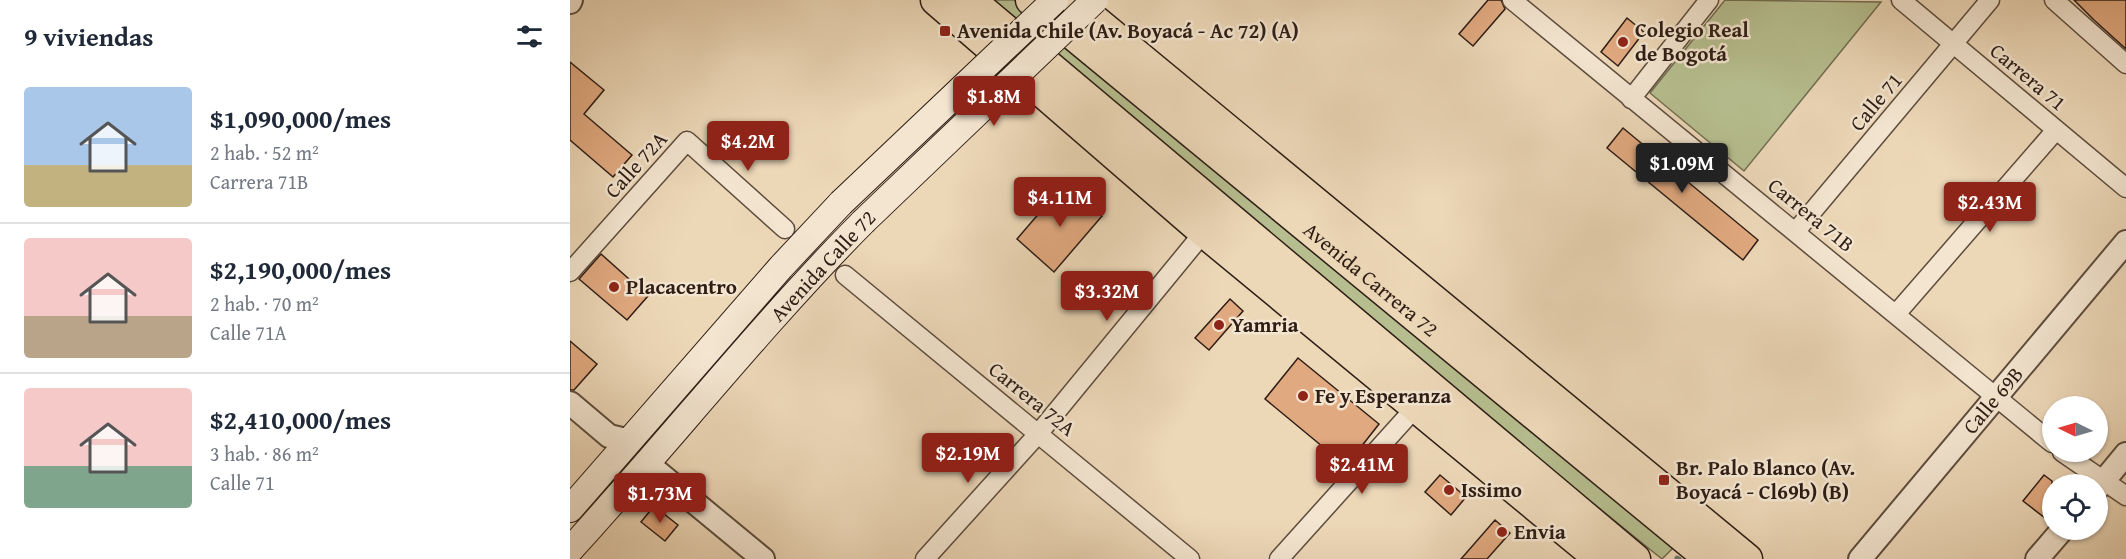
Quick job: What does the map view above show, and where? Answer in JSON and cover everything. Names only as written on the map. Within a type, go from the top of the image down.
[{"type":"highway","points":[[936,0],[1204,232],[1600,559]]},
{"type":"highway","points":[[970,0],[1388,354],[1635,559]]},
{"type":"highway","name":"Avenida Carrera 72","points":[[1031,0],[1710,559]]},
{"type":"highway","name":"Avenida Carrera 72","points":[[1070,0],[1748,559]]},
{"type":"highway","points":[[1202,141],[1266,161]]},
{"type":"highway","points":[[1271,255],[1288,302]]},
{"type":"highway","points":[[1430,297],[1469,362]]},
{"type":"highway","points":[[1329,336],[1388,354]]},
{"type":"main road","name":"Avenida Calle 72","points":[[570,508],[609,465],[620,438],[841,203],[1055,0]]},
{"type":"main road","name":"Avenida Calle 72","points":[[570,550],[648,464],[797,291],[863,222],[1095,0]]},
{"type":"street","points":[[1631,99],[1709,0]]},
{"type":"street","name":"Carrera 71","points":[[1901,0],[2126,188]]},
{"type":"street","name":"Calle 71","points":[[1796,231],[1990,0]]},
{"type":"street","points":[[2054,0],[2126,64]]},
{"type":"street","name":"Carrera 71B","points":[[1521,3],[1631,99],[1796,231],[2042,435]]},
{"type":"street","points":[[1896,314],[2056,130]]},
{"type":"street","name":"Calle 72A","points":[[570,272],[687,141],[785,229]]},
{"type":"street","points":[[925,559],[1038,434],[1204,232]]},
{"type":"street","name":"Calle 69B","points":[[1860,559],[2126,242]]},
{"type":"street","name":"Carrera 72A","points":[[845,275],[1190,559]]},
{"type":"street","points":[[570,403],[620,438]]},
{"type":"street","points":[[1279,559],[1415,408]]},
{"type":"street","points":[[2108,475],[2126,454]]},
{"type":"street","points":[[2074,462],[2087,474]]},
{"type":"street","points":[[648,464],[763,559]]},
{"type":"street","points":[[2108,488],[2126,496]]},
{"type":"street","points":[[2037,559],[2053,540]]},
{"type":"green space","points":[[985,0],[1014,0],[1677,544],[1662,559],[1358,314]]},
{"type":"green space","points":[[1725,0],[1881,2],[1744,171],[1650,93]]},
{"type":"building","points":[[1488,0],[1501,0],[1505,9],[1473,46],[1459,34]]},
{"type":"building","points":[[2074,0],[2126,0],[2126,49],[2094,20]]},
{"type":"building","name":"Colegio Real de Bogotá","points":[[1627,18],[1644,32],[1618,66],[1601,52]]},
{"type":"building","points":[[570,62],[604,90],[584,114],[632,155],[613,177],[570,140]]},
{"type":"building","points":[[1623,128],[1758,240],[1743,260],[1607,148]]},
{"type":"building","points":[[1065,183],[1102,216],[1054,272],[1017,239]]},
{"type":"building","name":"Placacentro","points":[[601,254],[648,296],[627,320],[579,279]]},
{"type":"building","name":"Yamria","points":[[1230,299],[1243,311],[1209,350],[1195,338]]},
{"type":"building","points":[[570,341],[597,364],[574,390],[570,390]]},
{"type":"building","points":[[1298,358],[1379,424],[1346,466],[1265,399]]},
{"type":"building","points":[[1440,475],[1466,497],[1451,515],[1425,492]]},
{"type":"building","points":[[2042,477],[2042,516],[2023,501]]},
{"type":"building","points":[[654,506],[678,525],[665,541],[641,522]]},
{"type":"building","points":[[1495,520],[1510,533],[1487,559],[1461,559]]},
{"type":"place","name":"Avenida Chile (Av. Boyacá - Ac 72) (A)","points":[[945,31]]},
{"type":"place","name":"Colegio Real de Bogotá","points":[[1623,42]]},
{"type":"place","name":"Placacentro","points":[[614,287]]},
{"type":"place","name":"Yamria","points":[[1219,325]]},
{"type":"place","name":"Fe y Esperanza","points":[[1303,396]]},
{"type":"place","name":"Br. Palo Blanco (Av. Boyacá - Cl69b) (B)","points":[[1664,480]]},
{"type":"place","name":"Issimo","points":[[1449,490]]},
{"type":"place","name":"Envia","points":[[1502,532]]}]
